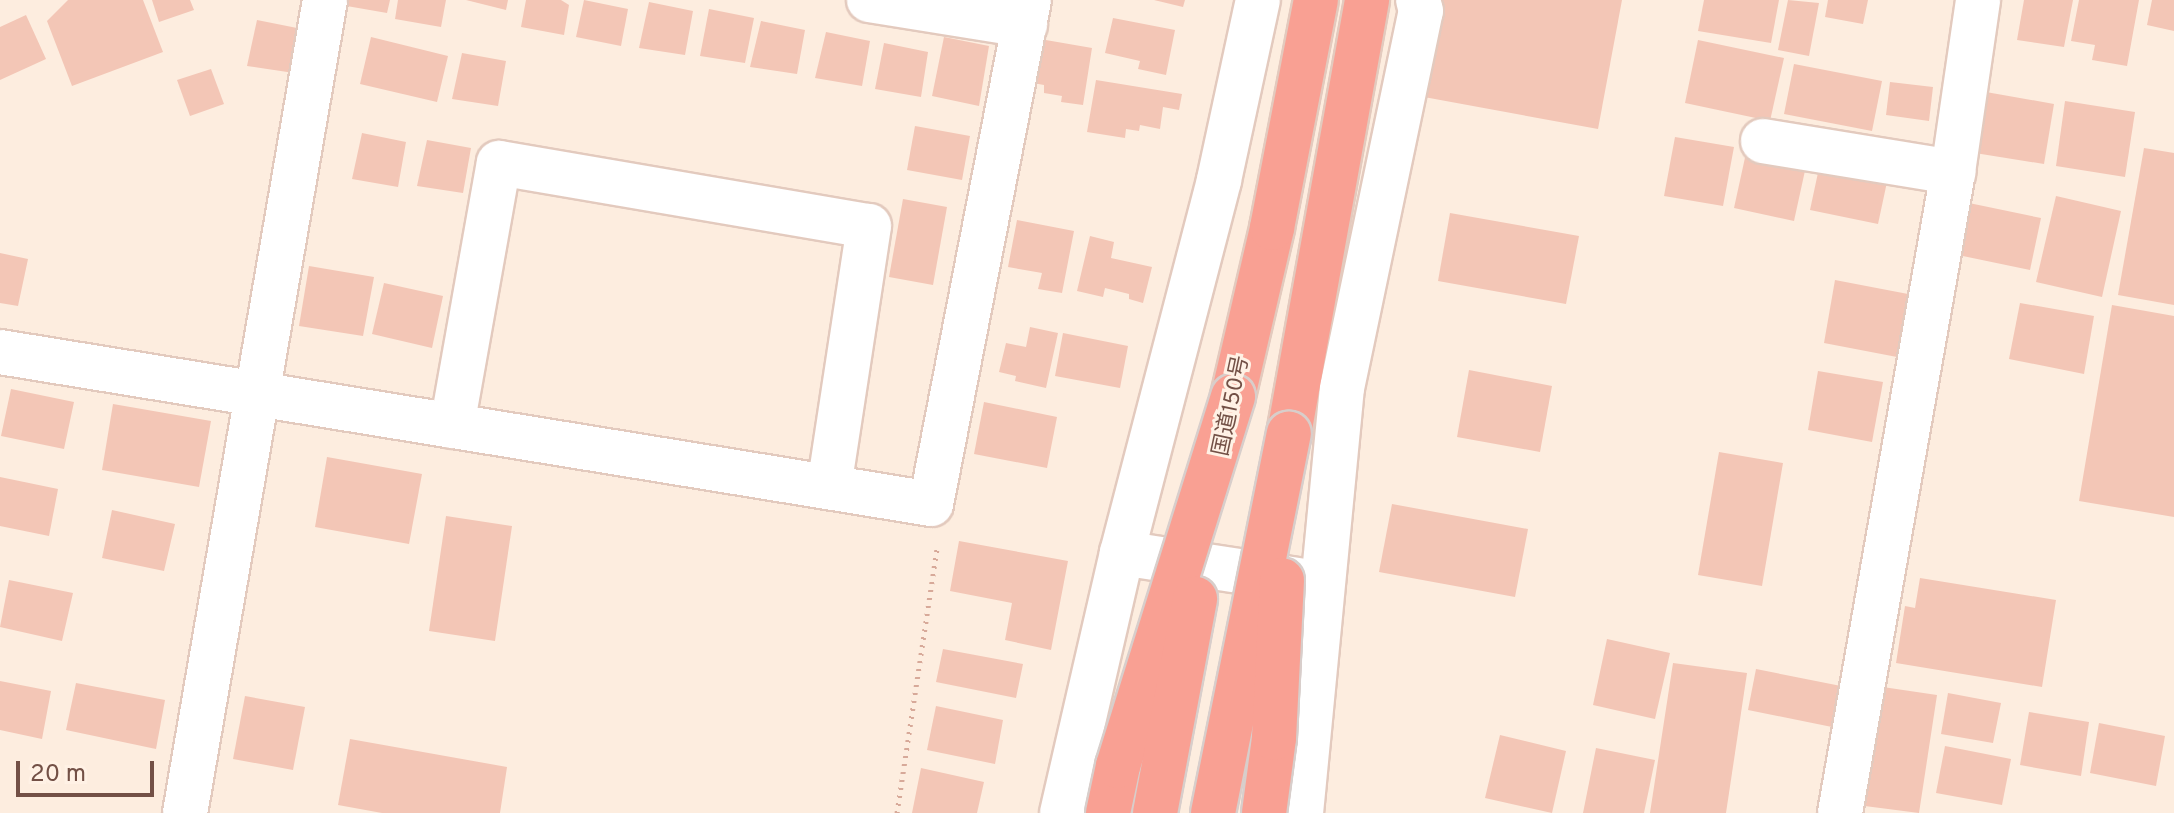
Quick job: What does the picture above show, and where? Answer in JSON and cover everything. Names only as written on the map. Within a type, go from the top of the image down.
[{"type":"highway","name":"国道150号","points":[[1155,813],[1233,396],[1272,228],[1316,0]]},
{"type":"highway","points":[[1213,813],[1289,434],[1367,0]]},
{"type":"highway","points":[[1108,813],[1118,766],[1233,396]]},
{"type":"highway","points":[[1264,813],[1274,738],[1289,434]]},
{"type":"street","points":[[185,813],[325,0]]},
{"type":"street","points":[[0,352],[931,504],[1027,13],[869,0]]},
{"type":"street","points":[[1062,813],[1122,553],[1219,180],[1258,0]]},
{"type":"street","points":[[1301,813],[1342,388],[1421,11],[1418,0]]},
{"type":"street","points":[[1840,813],[1953,172],[1978,0]]},
{"type":"street","points":[[1763,141],[1953,172]]},
{"type":"street","points":[[452,426],[499,163],[869,226],[829,487]]},
{"type":"street","points":[[1122,553],[1321,583]]},
{"type":"path","points":[[897,813],[941,518],[931,504]]},
{"type":"building","points":[[68,0],[143,0],[163,52],[72,86],[47,21]]},
{"type":"building","points":[[152,0],[190,0],[194,10],[159,22]]},
{"type":"building","points":[[342,0],[390,0],[387,13],[341,5]]},
{"type":"building","points":[[398,0],[446,0],[441,27],[395,19]]},
{"type":"building","points":[[466,0],[508,0],[506,10]]},
{"type":"building","points":[[526,0],[561,0],[569,5],[564,35],[521,27]]},
{"type":"building","points":[[584,0],[628,9],[621,46],[576,37]]},
{"type":"building","points":[[1154,0],[1185,0],[1183,7]]},
{"type":"building","points":[[1442,0],[1622,0],[1598,129],[1424,97]]},
{"type":"building","points":[[1704,0],[1779,0],[1771,43],[1698,31]]},
{"type":"building","points":[[1788,0],[1819,3],[1809,56],[1778,50]]},
{"type":"building","points":[[1828,0],[1868,0],[1863,24],[1825,17]]},
{"type":"building","points":[[2024,0],[2073,0],[2064,47],[2017,40]]},
{"type":"building","points":[[2079,0],[2139,0],[2127,66],[2092,60],[2095,45],[2071,41]]},
{"type":"building","points":[[2152,0],[2174,0],[2174,31],[2147,25]]},
{"type":"building","points":[[649,2],[693,11],[685,55],[639,48]]},
{"type":"building","points":[[709,9],[754,18],[745,63],[700,56]]},
{"type":"building","points":[[26,15],[46,59],[0,80],[0,27]]},
{"type":"building","points":[[1113,18],[1175,30],[1166,75],[1138,69],[1140,61],[1105,53]]},
{"type":"building","points":[[257,20],[302,29],[294,73],[247,66]]},
{"type":"building","points":[[761,21],[805,30],[797,74],[750,67]]},
{"type":"building","points":[[826,32],[870,41],[862,86],[815,78]]},
{"type":"building","points":[[371,37],[448,56],[437,102],[360,84]]},
{"type":"building","points":[[944,37],[989,46],[979,106],[932,96]]},
{"type":"building","points":[[1040,39],[1092,48],[1083,105],[1061,102],[1062,96],[1044,93],[1044,85],[1033,83]]},
{"type":"building","points":[[1698,40],[1784,58],[1770,121],[1685,103]]},
{"type":"building","points":[[884,43],[928,52],[921,97],[875,89]]},
{"type":"building","points":[[462,53],[506,61],[498,106],[452,99]]},
{"type":"building","points":[[1794,64],[1882,81],[1872,131],[1784,114]]},
{"type":"building","points":[[211,69],[224,104],[190,116],[177,80]]},
{"type":"building","points":[[1096,80],[1182,94],[1179,110],[1163,107],[1160,129],[1140,125],[1139,131],[1126,129],[1125,138],[1087,132]]},
{"type":"building","points":[[1890,82],[1933,87],[1929,121],[1886,115]]},
{"type":"building","points":[[1986,92],[2054,104],[2044,164],[1975,153]]},
{"type":"building","points":[[2065,101],[2135,112],[2125,177],[2056,166]]},
{"type":"building","points":[[915,126],[970,136],[962,180],[907,170]]},
{"type":"building","points":[[362,133],[406,142],[398,187],[352,179]]},
{"type":"building","points":[[1675,137],[1734,147],[1723,206],[1664,196]]},
{"type":"building","points":[[427,140],[471,148],[463,193],[417,186]]},
{"type":"building","points":[[2144,148],[2174,153],[2174,305],[2118,295]]},
{"type":"building","points":[[1746,153],[1806,166],[1794,221],[1734,208]]},
{"type":"building","points":[[1819,168],[1887,182],[1878,224],[1810,210]]},
{"type":"building","points":[[2056,196],[2121,211],[2102,297],[2036,282]]},
{"type":"building","points":[[903,199],[947,207],[933,285],[889,277]]},
{"type":"building","points":[[1969,203],[2041,218],[2030,270],[1958,255]]},
{"type":"building","points":[[1450,213],[1579,236],[1566,304],[1438,281]]},
{"type":"building","points":[[1017,220],[1074,231],[1062,293],[1038,289],[1042,273],[1008,267]]},
{"type":"building","points":[[1090,236],[1114,242],[1111,258],[1152,267],[1143,303],[1129,299],[1129,294],[1105,288],[1103,297],[1077,291]]},
{"type":"building","points":[[0,253],[28,259],[18,306],[0,303]]},
{"type":"building","points":[[309,266],[374,277],[363,336],[299,326]]},
{"type":"building","points":[[1835,280],[1908,294],[1897,357],[1824,343]]},
{"type":"building","points":[[384,283],[443,296],[432,348],[372,334]]},
{"type":"building","points":[[2020,303],[2094,316],[2084,374],[2009,359]]},
{"type":"building","points":[[2112,305],[2174,316],[2174,517],[2079,501]]},
{"type":"building","points":[[1030,327],[1058,333],[1046,388],[1015,381],[1016,376],[999,372],[1006,343],[1026,347]]},
{"type":"building","points":[[1063,333],[1128,346],[1120,388],[1055,376]]},
{"type":"building","points":[[1469,370],[1552,386],[1540,452],[1457,437]]},
{"type":"building","points":[[1818,371],[1883,382],[1872,442],[1808,430]]},
{"type":"building","points":[[11,389],[74,402],[64,449],[1,436]]},
{"type":"building","points":[[984,402],[1057,417],[1047,468],[974,454]]},
{"type":"building","points":[[113,404],[211,421],[199,487],[102,470]]},
{"type":"building","points":[[1719,452],[1783,463],[1762,586],[1698,575]]},
{"type":"building","points":[[327,457],[422,474],[409,544],[315,527]]},
{"type":"building","points":[[0,477],[58,489],[49,536],[0,526]]},
{"type":"building","points":[[1392,504],[1528,529],[1515,597],[1379,572]]},
{"type":"building","points":[[112,510],[175,524],[164,571],[102,558]]},
{"type":"building","points":[[446,516],[512,526],[495,641],[429,631]]},
{"type":"building","points":[[959,541],[1068,561],[1051,650],[1005,640],[1012,603],[950,591]]},
{"type":"building","points":[[1920,578],[2056,600],[2042,687],[1896,663],[1905,606],[1915,608]]},
{"type":"building","points":[[9,580],[73,593],[62,641],[0,627]]},
{"type":"building","points":[[1607,639],[1670,653],[1655,719],[1593,705]]},
{"type":"building","points":[[943,649],[1023,664],[1016,698],[936,682]]},
{"type":"building","points":[[1673,663],[1747,673],[1726,813],[1650,813]]},
{"type":"building","points":[[1756,669],[1841,686],[1832,727],[1748,710]]},
{"type":"building","points":[[0,681],[51,691],[42,739],[0,730]]},
{"type":"building","points":[[76,683],[165,700],[156,749],[66,730]]},
{"type":"building","points":[[1876,686],[1937,695],[1919,813],[1857,805]]},
{"type":"building","points":[[1948,693],[2001,703],[1993,743],[1941,734]]},
{"type":"building","points":[[245,696],[305,707],[293,770],[233,759]]},
{"type":"building","points":[[936,706],[1003,720],[995,764],[927,750]]},
{"type":"building","points":[[2029,712],[2089,722],[2081,776],[2020,765]]},
{"type":"building","points":[[2099,723],[2165,736],[2156,786],[2090,773]]},
{"type":"building","points":[[1500,735],[1566,751],[1552,813],[1485,798]]},
{"type":"building","points":[[350,739],[507,767],[500,813],[382,813],[338,805]]},
{"type":"building","points":[[1945,746],[2011,759],[2002,805],[1936,793]]},
{"type":"building","points":[[1596,748],[1655,760],[1644,813],[1583,813]]},
{"type":"building","points":[[921,768],[984,782],[977,813],[912,813]]}]
